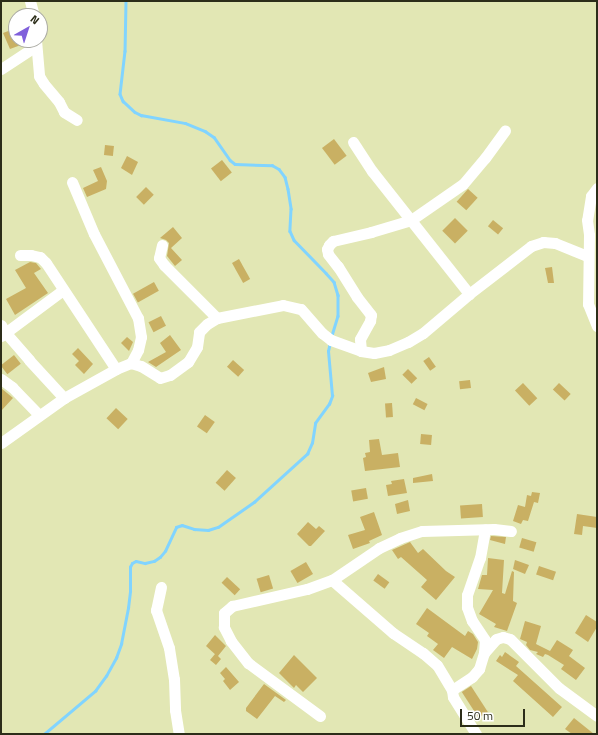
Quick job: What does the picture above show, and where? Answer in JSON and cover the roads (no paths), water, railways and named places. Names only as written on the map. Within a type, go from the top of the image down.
[{"type":"street","points":[[1,69],[29,48]]},
{"type":"street","points":[[36,48],[39,76],[64,112],[77,120]]},
{"type":"street","points":[[361,351],[360,339],[370,321],[371,316],[357,297],[338,266],[328,254],[327,249],[332,241],[371,232],[411,220],[463,184],[485,158],[504,130]]},
{"type":"street","points":[[353,142],[372,171],[469,294]]},
{"type":"street","points":[[72,182],[94,234],[138,318],[142,337],[138,350],[131,363]]},
{"type":"street","points":[[597,188],[591,196],[587,220],[589,235],[588,304],[597,326]]},
{"type":"street","points":[[1,443],[64,398],[116,369],[131,363],[141,366],[160,378],[170,375],[188,362],[197,348],[199,332],[207,324],[217,318],[283,305],[301,309],[322,333],[331,340],[361,351],[374,353],[389,350],[408,342],[423,333],[469,294],[531,246],[543,242],[555,243],[588,256]]},
{"type":"street","points":[[162,245],[159,258],[164,265],[217,318]]},
{"type":"street","points":[[20,256],[31,254],[40,257],[46,263],[116,369]]},
{"type":"street","points":[[63,290],[2,331],[64,398]]},
{"type":"street","points":[[1,379],[12,387],[39,416]]},
{"type":"street","points":[[320,716],[248,663],[231,641],[224,627],[224,613],[232,606],[307,589],[332,580],[379,548],[400,538],[422,531],[485,529],[511,532]]},
{"type":"street","points":[[452,690],[472,677],[479,669],[484,653],[485,640],[472,621],[467,607],[467,594],[480,558],[485,529]]},
{"type":"street","points":[[332,580],[392,633],[423,653],[437,665],[452,690],[453,697],[476,734]]},
{"type":"street","points":[[161,586],[156,610],[169,648],[174,679],[179,734]]},
{"type":"street","points":[[484,653],[496,639],[503,637],[510,639],[559,688],[597,716]]},
{"type":"waterway","points":[[126,1],[125,51],[120,94],[123,101],[135,112],[141,115],[185,123],[205,131],[214,137],[230,160],[235,164],[272,165],[279,169],[285,177],[288,189],[291,209],[290,231],[294,240],[334,282],[338,295],[338,316],[332,336]]},
{"type":"waterway","points":[[44,734],[95,691],[106,676],[116,658],[121,644],[128,608],[130,567],[132,563],[136,561],[145,563],[154,561],[160,557],[165,551],[176,527],[182,525],[194,529],[208,530],[218,527],[254,502],[307,454],[312,443],[315,423],[329,404],[332,396],[328,351],[330,342]]}]
